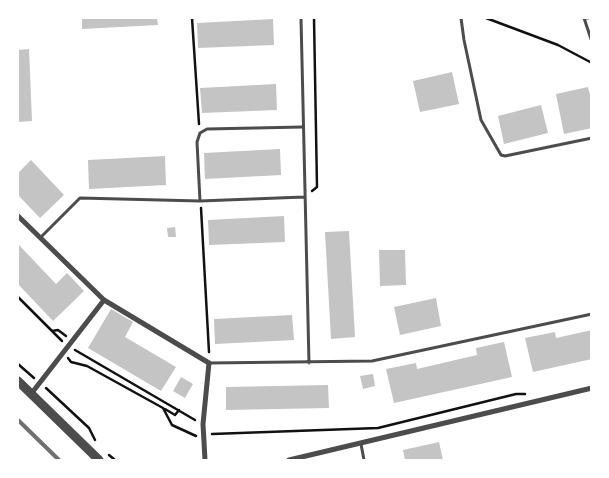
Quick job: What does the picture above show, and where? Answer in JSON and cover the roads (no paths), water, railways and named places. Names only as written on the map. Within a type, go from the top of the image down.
[{"type":"street","points":[[18,216],[104,300],[209,363],[204,435],[205,460]]},
{"type":"street","points":[[31,394],[104,300]]},
{"type":"street","points":[[18,381],[99,460]]},
{"type":"street","points":[[289,460],[592,388]]},
{"type":"lane","points":[[301,18],[302,128],[309,362]]},
{"type":"lane","points":[[461,18],[480,120],[501,154],[505,156],[592,138]]},
{"type":"lane","points":[[588,18],[584,18],[592,42]]},
{"type":"lane","points":[[200,201],[197,142],[200,133],[207,129],[302,128]]},
{"type":"lane","points":[[40,238],[80,198],[200,201],[304,197]]},
{"type":"lane","points":[[209,363],[372,361],[592,314]]},
{"type":"lane","points":[[361,444],[364,460]]},
{"type":"railway","points":[[18,420],[59,460]]}]
